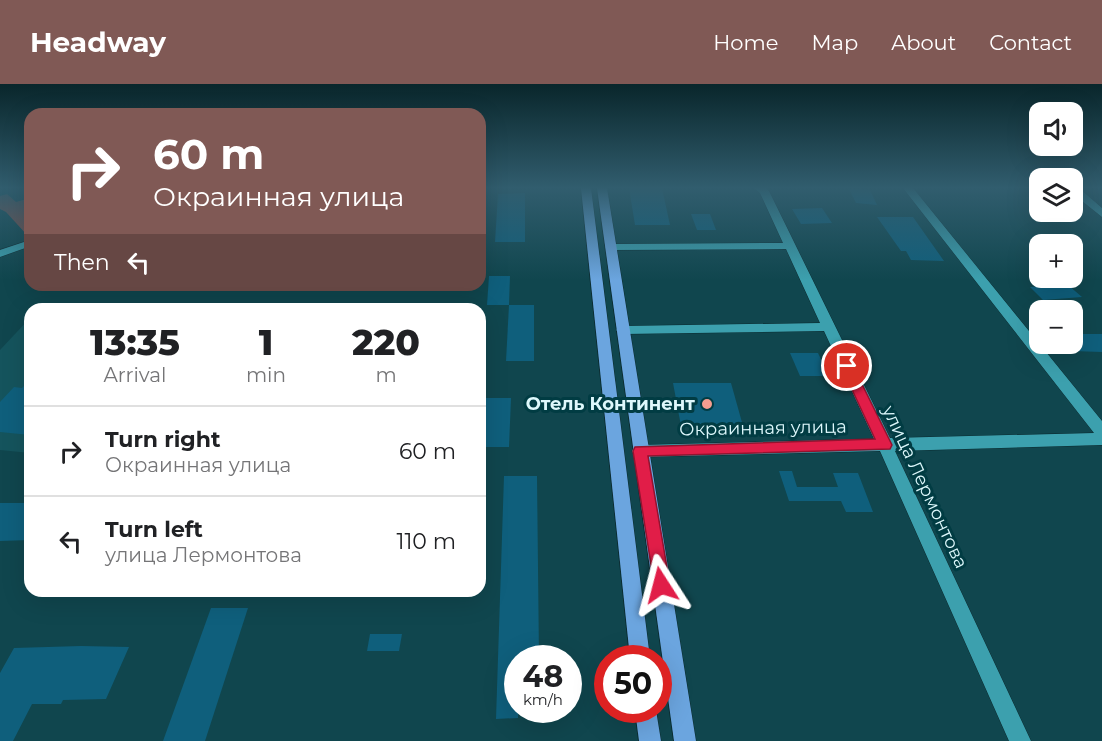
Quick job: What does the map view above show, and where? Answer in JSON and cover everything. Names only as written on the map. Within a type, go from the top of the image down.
[{"type":"main road","points":[[590,219],[639,645]]},
{"type":"main road","points":[[607,219],[685,741]]},
{"type":"main road","points":[[648,723],[650,741]]},
{"type":"street","name":"улица Лермонтова","points":[[777,219],[885,445],[1020,741]]},
{"type":"street","points":[[932,219],[1102,432]]},
{"type":"street","points":[[0,254],[24,245]]},
{"type":"street","points":[[611,247],[790,246]]},
{"type":"street","points":[[622,330],[828,327]]},
{"type":"street","name":"Окраинная улица","points":[[640,451],[1102,439]]},
{"type":"shaded area","points":[[12,219],[24,219],[24,232]]},
{"type":"shaded area","points":[[24,324],[24,452],[0,450],[0,350]]},
{"type":"building","points":[[496,219],[525,219],[525,242],[495,242]]},
{"type":"building","points":[[634,219],[669,219],[670,225],[635,225]]},
{"type":"building","points":[[693,219],[712,219],[716,230],[697,230]]},
{"type":"building","points":[[798,219],[829,219],[832,223],[801,224]]},
{"type":"building","points":[[878,219],[914,219],[944,261],[911,260],[906,251],[901,251]]},
{"type":"building","points":[[489,276],[510,276],[509,305],[487,305]]},
{"type":"building","points":[[1031,288],[1072,288],[1082,297],[1043,300]]},
{"type":"building","points":[[509,305],[534,305],[534,361],[506,361]]},
{"type":"building","points":[[1083,334],[1102,334],[1102,352],[1083,351]]},
{"type":"building","points":[[790,353],[818,353],[829,376],[800,376]]},
{"type":"building","name":"Отель Континент","points":[[673,383],[731,383],[743,426],[681,426]]},
{"type":"building","points":[[24,386],[24,434],[0,432],[0,402],[14,387]]},
{"type":"building","points":[[486,398],[511,398],[509,447],[486,447]]},
{"type":"building","points":[[779,471],[792,471],[797,487],[838,487],[833,473],[858,473],[873,512],[846,512],[841,501],[789,501]]},
{"type":"building","points":[[504,476],[537,476],[539,645],[504,645],[504,719],[496,719]]},
{"type":"building","points":[[0,503],[24,503],[24,540],[0,541]]},
{"type":"building","points":[[211,608],[248,608],[205,741],[163,741]]},
{"type":"building","points":[[370,634],[402,634],[399,651],[367,651]]},
{"type":"building","points":[[129,647],[106,699],[63,700],[61,704],[32,704],[13,741],[0,741],[0,673],[14,648]]},
{"type":"place","name":"Отель Континент","points":[[707,404]]},
{"type":"route","points":[[661,585],[640,451],[885,445],[847,366]]}]
